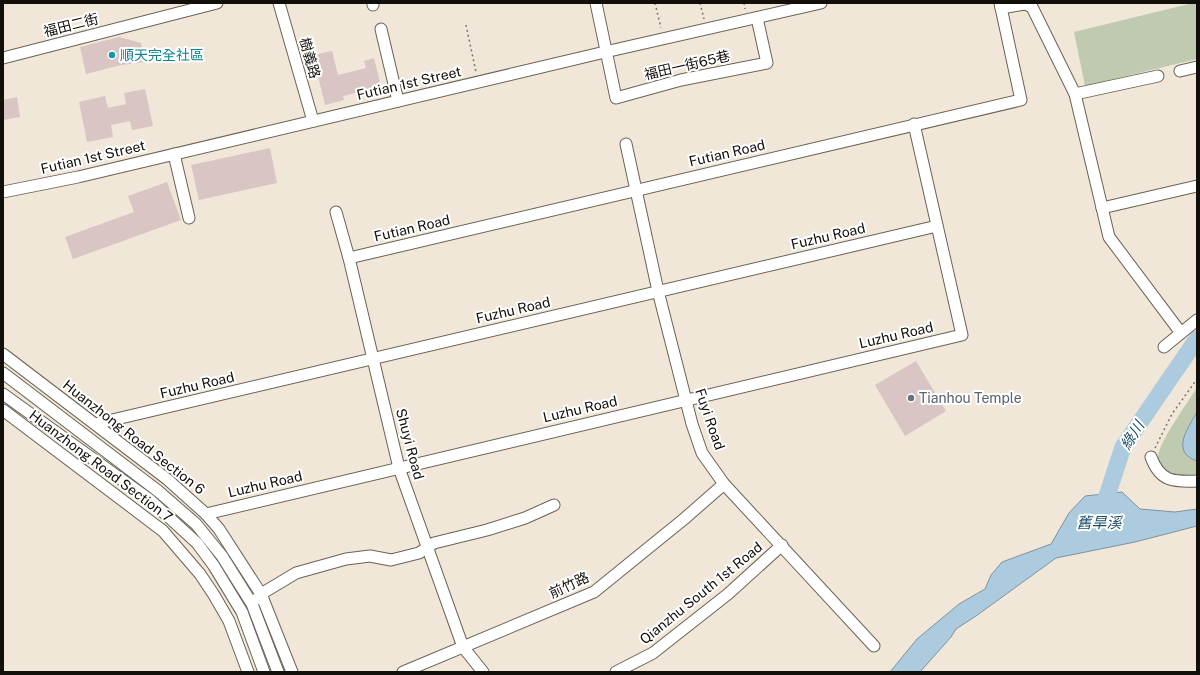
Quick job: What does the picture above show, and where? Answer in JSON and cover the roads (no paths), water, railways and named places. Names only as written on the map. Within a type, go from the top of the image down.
[{"type":"street","name":"福田二街","points":[[3,58],[217,3]]},
{"type":"street","name":"樹義路","points":[[279,3],[313,121]]},
{"type":"street","name":"福田一街65巷","points":[[596,3],[605,52],[616,98],[681,80],[767,62],[757,18]]},
{"type":"street","name":"Futian 1st Street","points":[[3,192],[174,154],[605,52],[757,18],[774,8],[821,3]]},
{"type":"street","points":[[1001,5],[1025,3],[1032,7],[1075,94],[1109,237],[1181,333]]},
{"type":"street","name":"Futian Road","points":[[349,258],[1021,100],[1001,5]]},
{"type":"street","points":[[381,29],[398,101]]},
{"type":"street","points":[[1180,71],[1197,67]]},
{"type":"street","points":[[1075,94],[1158,76]]},
{"type":"street","points":[[914,124],[937,226]]},
{"type":"street","name":"Fuyi Road","points":[[626,144],[658,291],[686,400],[702,453],[724,484],[874,646]]},
{"type":"street","points":[[174,154],[189,218]]},
{"type":"street","points":[[1102,208],[1197,186]]},
{"type":"street","name":"Shuyi Road","points":[[336,212],[349,258],[399,468],[463,647],[483,672]]},
{"type":"street","name":"Fuzhu Road","points":[[95,424],[937,226]]},
{"type":"street","name":"Luzhu Road","points":[[206,514],[962,335],[937,226]]},
{"type":"street","points":[[1164,347],[1197,320]]},
{"type":"street","name":"Huanzhong Road Section 6","points":[[3,354],[167,479],[206,514],[219,529],[261,594]]},
{"type":"street","name":"Huanzhong Road Section 6","points":[[3,373],[158,491],[196,524],[222,556],[252,604]]},
{"type":"street","points":[[3,394],[150,500],[197,543],[214,566],[242,612],[264,672]]},
{"type":"street","name":"Huanzhong Road Section 7","points":[[3,410],[163,531],[200,574],[229,621],[248,672]]},
{"type":"street","points":[[1151,458],[1155,468],[1166,478],[1179,482],[1197,481]]},
{"type":"street","name":"前竹路","points":[[403,672],[594,592],[684,519],[724,484]]},
{"type":"street","points":[[229,621],[252,604],[261,594],[296,573],[346,559],[370,556],[391,560],[419,553],[434,543],[487,530],[525,518],[554,504]]},
{"type":"street","name":"Qianzhu South 1st Road","points":[[616,672],[653,653],[728,594],[782,545]]},
{"type":"street","points":[[261,594],[292,672]]},
{"type":"street","points":[[252,604],[278,672]]},
{"type":"water","points":[[1197,412],[1197,461],[1189,457],[1184,452],[1183,446],[1186,432]]},
{"type":"water","name":"舊旱溪","points":[[1122,492],[1140,509],[1175,512],[1197,509],[1197,526],[1135,542],[1056,558],[956,629],[951,637],[920,672],[890,672],[917,639],[959,604],[985,589],[991,575],[1002,562],[1051,544],[1069,513],[1085,496]]},
{"type":"waterway","name":"綠川","points":[[1101,514],[1123,447],[1197,339]]},
{"type":"place","name":"順天完全社區","points":[[112,55]]},
{"type":"place","name":"Tianhou Temple","points":[[911,398]]}]
